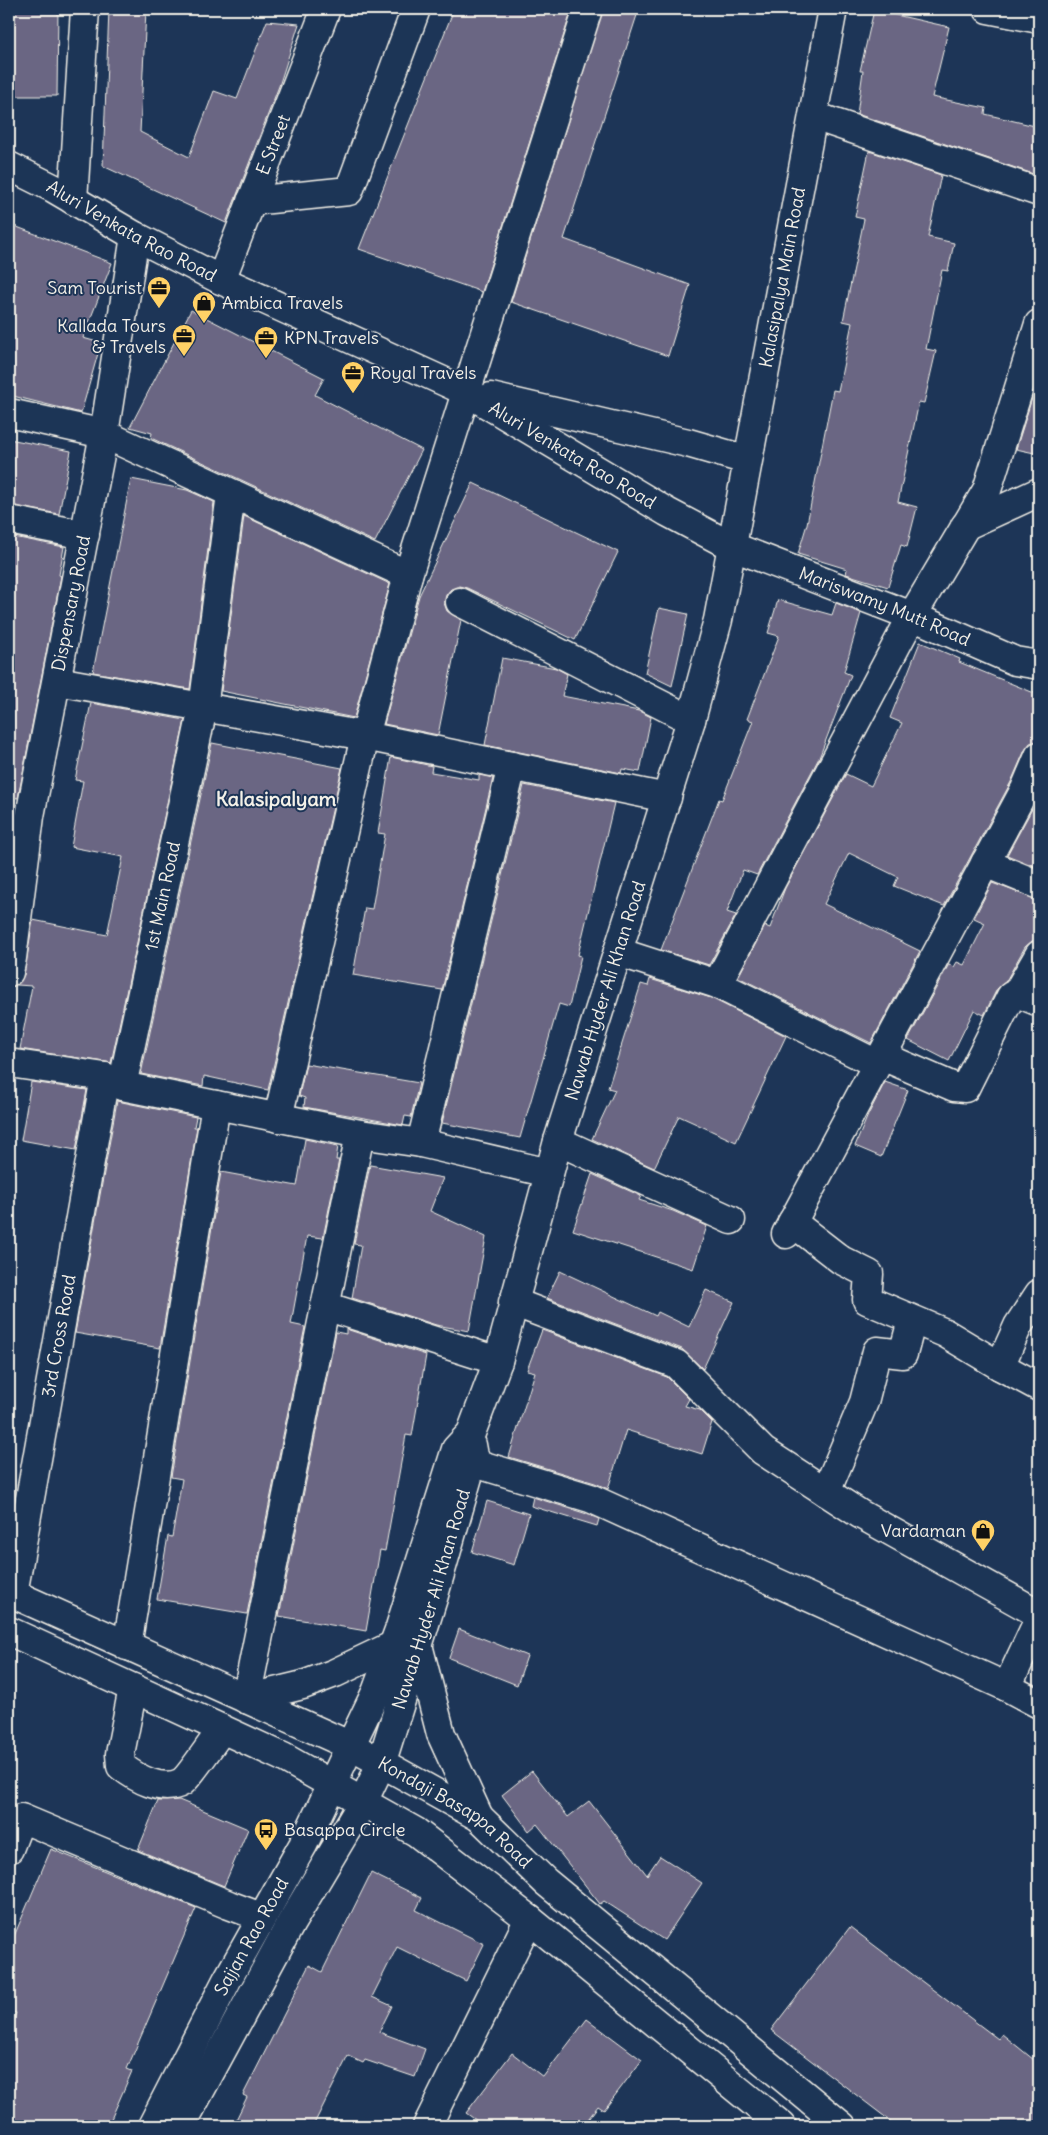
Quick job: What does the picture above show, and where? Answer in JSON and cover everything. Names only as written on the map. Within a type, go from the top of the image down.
[{"type":"street","points":[[73,200],[85,9]]},
{"type":"street","name":"E Street","points":[[221,280],[326,9]]},
{"type":"street","points":[[252,201],[348,191],[416,9]]},
{"type":"street","points":[[278,1118],[365,736],[408,575],[465,390],[588,9]]},
{"type":"street","name":"Kalasipalya Main Road","points":[[731,546],[833,9]]},
{"type":"street","points":[[988,9],[1039,19]]},
{"type":"street","points":[[814,116],[1039,192]]},
{"type":"street","name":"Aluri Venkata Rao Road","points":[[9,166],[135,236],[221,280],[465,390],[668,512],[731,546]]},
{"type":"street","name":"Dispensary Road","points":[[10,962],[19,813],[57,681],[104,434],[135,236]]},
{"type":"street","points":[[717,984],[912,616],[987,490],[1039,324]]},
{"type":"street","points":[[465,390],[688,443],[747,460]]},
{"type":"street","points":[[9,413],[104,434],[408,575]]},
{"type":"street","points":[[965,526],[1039,492]]},
{"type":"street","name":"1st Main Road","points":[[114,1082],[203,708],[231,494]]},
{"type":"street","points":[[9,520],[85,535]]},
{"type":"street","name":"Mariswamy Mutt Road","points":[[731,546],[912,616],[1015,661],[1039,664]]},
{"type":"street","name":"Nawab Hyder Ali Khan Road","points":[[181,2126],[291,1923],[363,1802],[381,1764],[423,1557],[456,1449],[471,1433],[498,1361],[558,1141],[691,720],[718,620],[731,546]]},
{"type":"street","points":[[460,602],[691,720]]},
{"type":"street","points":[[57,681],[365,736],[667,798]]},
{"type":"street","points":[[1039,756],[1032,791],[985,862],[789,1228],[841,1260],[869,1274],[867,1300],[945,1334],[1039,1387]]},
{"type":"street","points":[[421,1143],[512,766]]},
{"type":"street","points":[[985,862],[1039,884]]},
{"type":"street","points":[[618,952],[717,984],[879,1060],[954,1087],[965,1088],[1011,996],[1028,998],[1039,955]]},
{"type":"street","points":[[9,1063],[114,1082],[360,1134],[421,1143],[549,1172]]},
{"type":"street","name":"3rd Cross Road","points":[[11,1593],[114,1082]]},
{"type":"street","points":[[127,1646],[216,1105]]},
{"type":"street","points":[[360,1134],[246,1699],[303,1685],[335,1674],[406,1644],[441,1734],[479,1817]]},
{"type":"street","points":[[558,1141],[731,1220]]},
{"type":"street","points":[[1000,1366],[1018,1326],[1039,1294]]},
{"type":"street","points":[[513,1302],[676,1364],[763,1451],[869,1518],[1039,1614]]},
{"type":"street","points":[[325,1306],[498,1361]]},
{"type":"street","points":[[826,1492],[864,1402],[877,1351],[903,1354],[912,1320]]},
{"type":"street","name":"Nawab Hyder Ali Khan Road","points":[[350,1746],[376,1692],[406,1644],[474,1456],[471,1433]]},
{"type":"street","points":[[471,1462],[590,1498],[1007,1687],[1039,1704]]},
{"type":"street","name":"Kondaji Basappa Road","points":[[11,1593],[350,1746],[479,1817],[546,1882],[842,2126]]},
{"type":"street","points":[[1007,1687],[1039,1619]]},
{"type":"street","name":"Kondaji Basappa Road","points":[[9,1631],[283,1757],[416,1832],[530,1919],[782,2126]]},
{"type":"street","points":[[133,1688],[120,1754],[121,1766],[132,1775],[157,1785],[169,1786],[183,1781],[222,1729]]},
{"type":"street","name":"Sajjan Rao Road","points":[[152,2126],[261,1916],[293,1863],[350,1746]]},
{"type":"street","points":[[9,1849],[21,1818],[229,1905],[261,1916]]},
{"type":"street","points":[[427,2126],[530,1919]]},
{"type":"building","points":[[9,9],[58,9],[57,96],[9,96]]},
{"type":"building","points":[[109,9],[146,10],[140,132],[189,157],[214,91],[237,99],[267,21],[299,24],[279,86],[226,223],[103,166]]},
{"type":"building","points":[[454,9],[572,9],[482,292],[359,249]]},
{"type":"building","points":[[603,9],[639,9],[564,239],[690,285],[668,356],[511,302]]},
{"type":"building","points":[[874,10],[949,27],[932,97],[986,108],[985,114],[1039,127],[1039,176],[857,114],[863,71],[860,71]]},
{"type":"building","points":[[869,151],[941,175],[928,237],[954,243],[948,271],[942,270],[926,349],[936,351],[924,403],[919,402],[898,502],[917,507],[907,547],[901,545],[888,587],[846,574],[847,569],[798,554],[807,524],[833,390],[838,391],[852,323],[843,321],[864,219],[855,217]]},
{"type":"building","points":[[9,224],[112,263],[83,338],[101,343],[81,413],[9,395]]},
{"type":"building","points":[[191,310],[324,378],[315,395],[422,450],[375,542],[151,438],[152,433],[130,427]]},
{"type":"building","points":[[1039,379],[1039,454],[1016,449]]},
{"type":"building","points":[[9,439],[71,451],[59,514],[9,505]]},
{"type":"building","points":[[131,479],[187,490],[214,502],[190,689],[93,672]]},
{"type":"building","points":[[473,483],[618,552],[575,640],[467,588],[459,586],[451,589],[446,595],[444,603],[447,611],[461,620],[438,735],[384,724],[419,596]]},
{"type":"building","points":[[244,516],[390,584],[354,718],[221,691]]},
{"type":"building","points":[[9,536],[64,547],[59,575],[61,576],[18,798],[9,797]]},
{"type":"building","points":[[778,600],[832,615],[836,603],[861,613],[844,672],[851,675],[819,758],[757,875],[743,870],[727,912],[736,915],[709,965],[661,950],[719,799],[722,800],[753,721],[747,719],[779,636],[768,633]]},
{"type":"building","points":[[659,608],[688,614],[672,686],[645,673]]},
{"type":"building","points":[[920,642],[960,659],[959,662],[1039,695],[1039,741],[1030,743],[1025,750],[1011,782],[944,906],[894,886],[898,877],[849,853],[824,904],[920,951],[871,1043],[738,977],[765,926],[770,928],[785,888],[846,774],[871,786],[902,723],[890,718]]},
{"type":"building","points":[[502,658],[556,668],[567,674],[562,696],[639,711],[651,717],[640,772],[622,769],[621,773],[485,745]]},
{"type":"building","points":[[91,703],[185,720],[111,1063],[20,1049],[32,986],[17,985],[24,975],[33,920],[107,935],[123,857],[71,847],[83,781],[75,780]]},
{"type":"building","points":[[212,743],[342,768],[268,1090],[204,1076],[203,1086],[141,1074]]},
{"type":"building","points":[[391,757],[432,766],[431,772],[479,780],[479,775],[493,778],[442,990],[353,975],[365,908],[372,909],[385,834],[378,833]]},
{"type":"building","points":[[524,785],[614,803],[578,955],[581,956],[569,1007],[559,1004],[520,1138],[442,1123]]},
{"type":"building","points":[[1032,809],[1039,812],[1039,868],[1007,855]]},
{"type":"building","points":[[992,883],[1039,900],[1039,939],[1032,941],[1025,947],[1006,981],[997,989],[984,1015],[974,1010],[949,1061],[908,1040],[949,964],[954,967],[957,962],[964,965],[985,923],[974,918]]},
{"type":"building","points":[[650,979],[711,998],[786,1036],[736,1142],[679,1116],[654,1168],[592,1139],[615,1090],[608,1088],[641,984],[648,986]]},
{"type":"building","points":[[306,1064],[419,1083],[411,1117],[405,1116],[403,1125],[304,1107],[305,1098],[299,1096]]},
{"type":"building","points":[[31,1082],[87,1090],[76,1150],[21,1140]]},
{"type":"building","points":[[885,1082],[908,1090],[881,1157],[855,1146]]},
{"type":"building","points":[[117,1101],[196,1117],[194,1127],[197,1127],[160,1348],[75,1333]]},
{"type":"building","points":[[305,1139],[338,1146],[336,1160],[339,1160],[323,1238],[307,1236],[291,1324],[305,1327],[247,1614],[157,1599],[168,1536],[172,1537],[182,1479],[171,1477],[221,1172],[297,1186]]},
{"type":"building","points":[[370,1165],[443,1178],[430,1211],[486,1237],[469,1331],[436,1325],[352,1298],[361,1245],[354,1244]]},
{"type":"building","points":[[592,1174],[641,1196],[639,1200],[673,1211],[707,1226],[693,1269],[573,1230]]},
{"type":"building","points":[[560,1271],[656,1316],[658,1312],[689,1327],[706,1290],[734,1302],[703,1369],[682,1349],[547,1298]]},
{"type":"building","points":[[346,1329],[426,1355],[412,1436],[406,1435],[385,1551],[380,1550],[366,1631],[279,1616],[336,1332],[346,1334]]},
{"type":"building","points":[[542,1330],[667,1377],[689,1399],[685,1406],[700,1410],[712,1422],[702,1454],[626,1430],[608,1489],[595,1483],[509,1457],[535,1372],[527,1370]]},
{"type":"building","points":[[533,1497],[599,1519],[597,1526],[531,1506]]},
{"type":"building","points":[[487,1501],[529,1514],[514,1565],[472,1552]]},
{"type":"building","points":[[459,1629],[527,1656],[517,1685],[449,1658]]},
{"type":"building","points":[[532,1771],[568,1817],[589,1801],[647,1875],[660,1856],[702,1883],[664,1940],[604,1901],[600,1904],[537,1824],[529,1831],[502,1795]]},
{"type":"building","points":[[179,1800],[248,1829],[224,1886],[138,1850],[158,1801]]},
{"type":"building","points":[[51,1849],[196,1908],[127,2069],[132,2071],[108,2126],[9,2126],[9,2030],[16,2013],[9,2010],[9,1948]]},
{"type":"building","points":[[371,1873],[422,1898],[416,1910],[484,1944],[466,1981],[397,1947],[372,1997],[392,2006],[379,2032],[425,2049],[415,2077],[365,2060],[363,2063],[348,2056],[313,2126],[233,2126],[247,2097],[243,2095],[309,1965],[322,1972]]},
{"type":"building","points":[[850,1927],[998,2039],[1002,2034],[1039,2064],[1039,2126],[897,2126],[771,2030]]},
{"type":"building","points":[[587,2019],[642,2060],[604,2110],[598,2106],[583,2126],[484,2126],[466,2113],[512,2053],[543,2077]]},
{"type":"place","name":"Sam Tourist","points":[[159,309]]},
{"type":"place","name":"Ambica Travels","points":[[204,324]]},
{"type":"place","name":"Kallada Tours & Travels","points":[[184,357]]},
{"type":"place","name":"KPN Travels","points":[[266,359]]},
{"type":"place","name":"Royal Travels","points":[[353,394]]},
{"type":"place","name":"Vardaman","points":[[983,1552]]},
{"type":"place","name":"Basappa Circle","points":[[266,1851]]},
{"type":"district","name":"Kalasipalyam","points":[[276,799]]}]
